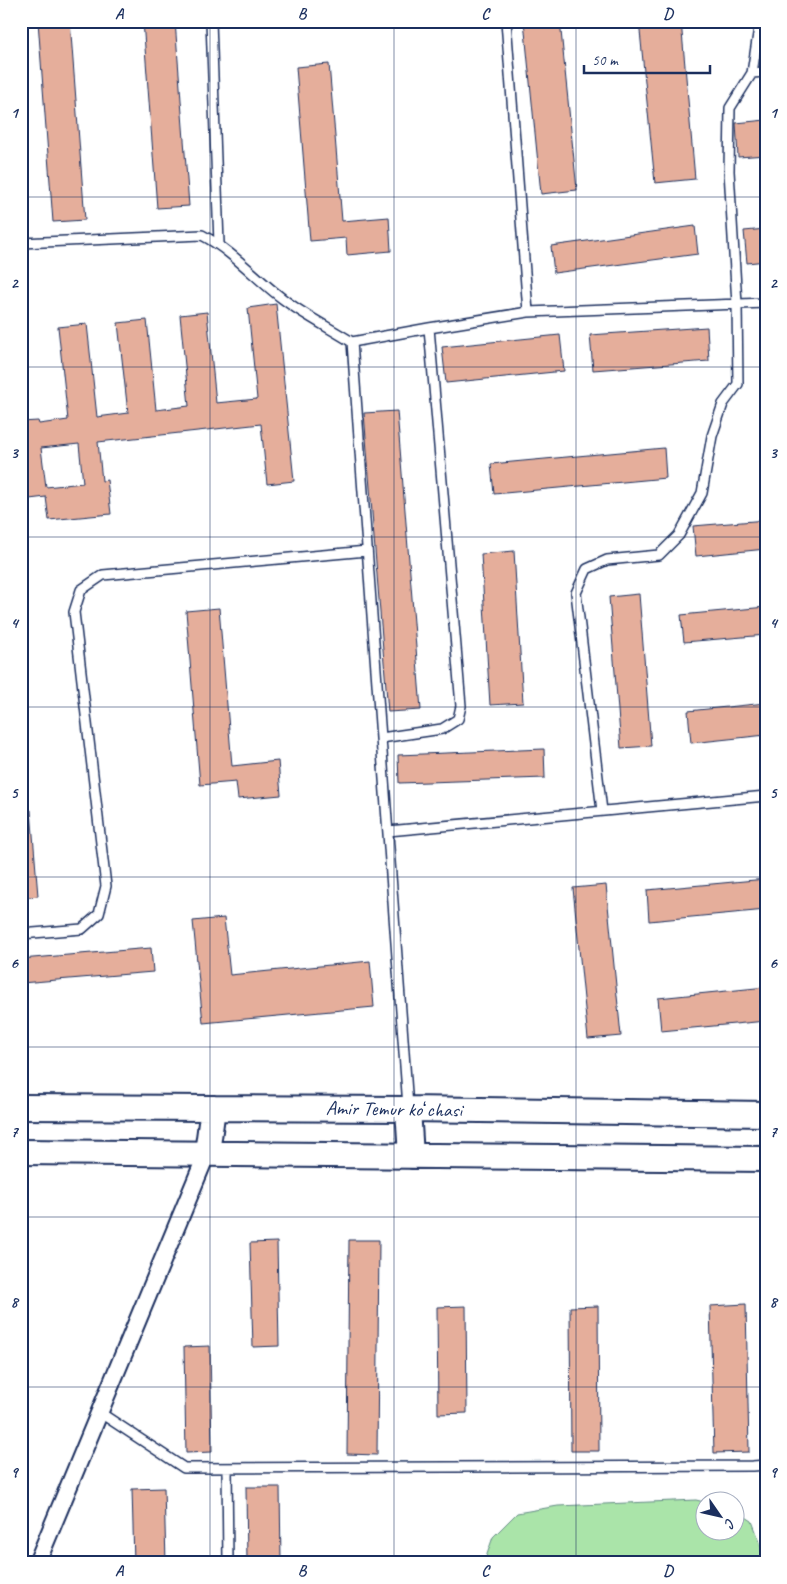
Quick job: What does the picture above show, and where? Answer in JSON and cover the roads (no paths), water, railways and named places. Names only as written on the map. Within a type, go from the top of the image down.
[{"type":"street","name":"Amir Temur koʻchasi","points":[[21,1107],[408,1109],[766,1114]]},
{"type":"street","points":[[37,1563],[207,1153],[212,1108]]},
{"type":"street","points":[[408,1109],[411,1156]]},
{"type":"street","points":[[21,1152],[766,1159]]},
{"type":"lane","points":[[211,21],[219,244]]},
{"type":"lane","points":[[506,21],[528,312]]},
{"type":"lane","points":[[602,811],[576,593],[588,568],[607,560],[659,555],[679,535],[702,493],[712,436],[723,404],[738,384],[737,304],[729,171],[730,108],[752,73],[760,21]]},
{"type":"lane","points":[[752,73],[766,72]]},
{"type":"lane","points":[[21,243],[202,235],[219,244],[284,300],[352,342],[528,312],[766,303]]},
{"type":"lane","points":[[381,738],[442,729],[458,719],[461,706],[429,328]]},
{"type":"lane","points":[[352,342],[408,1109]]},
{"type":"lane","points":[[21,934],[82,929],[99,914],[106,886],[74,612],[80,590],[103,574],[367,551]]},
{"type":"lane","points":[[388,831],[766,796]]},
{"type":"lane","points":[[99,1412],[184,1468],[766,1465]]},
{"type":"lane","points":[[227,1468],[228,1563]]}]
